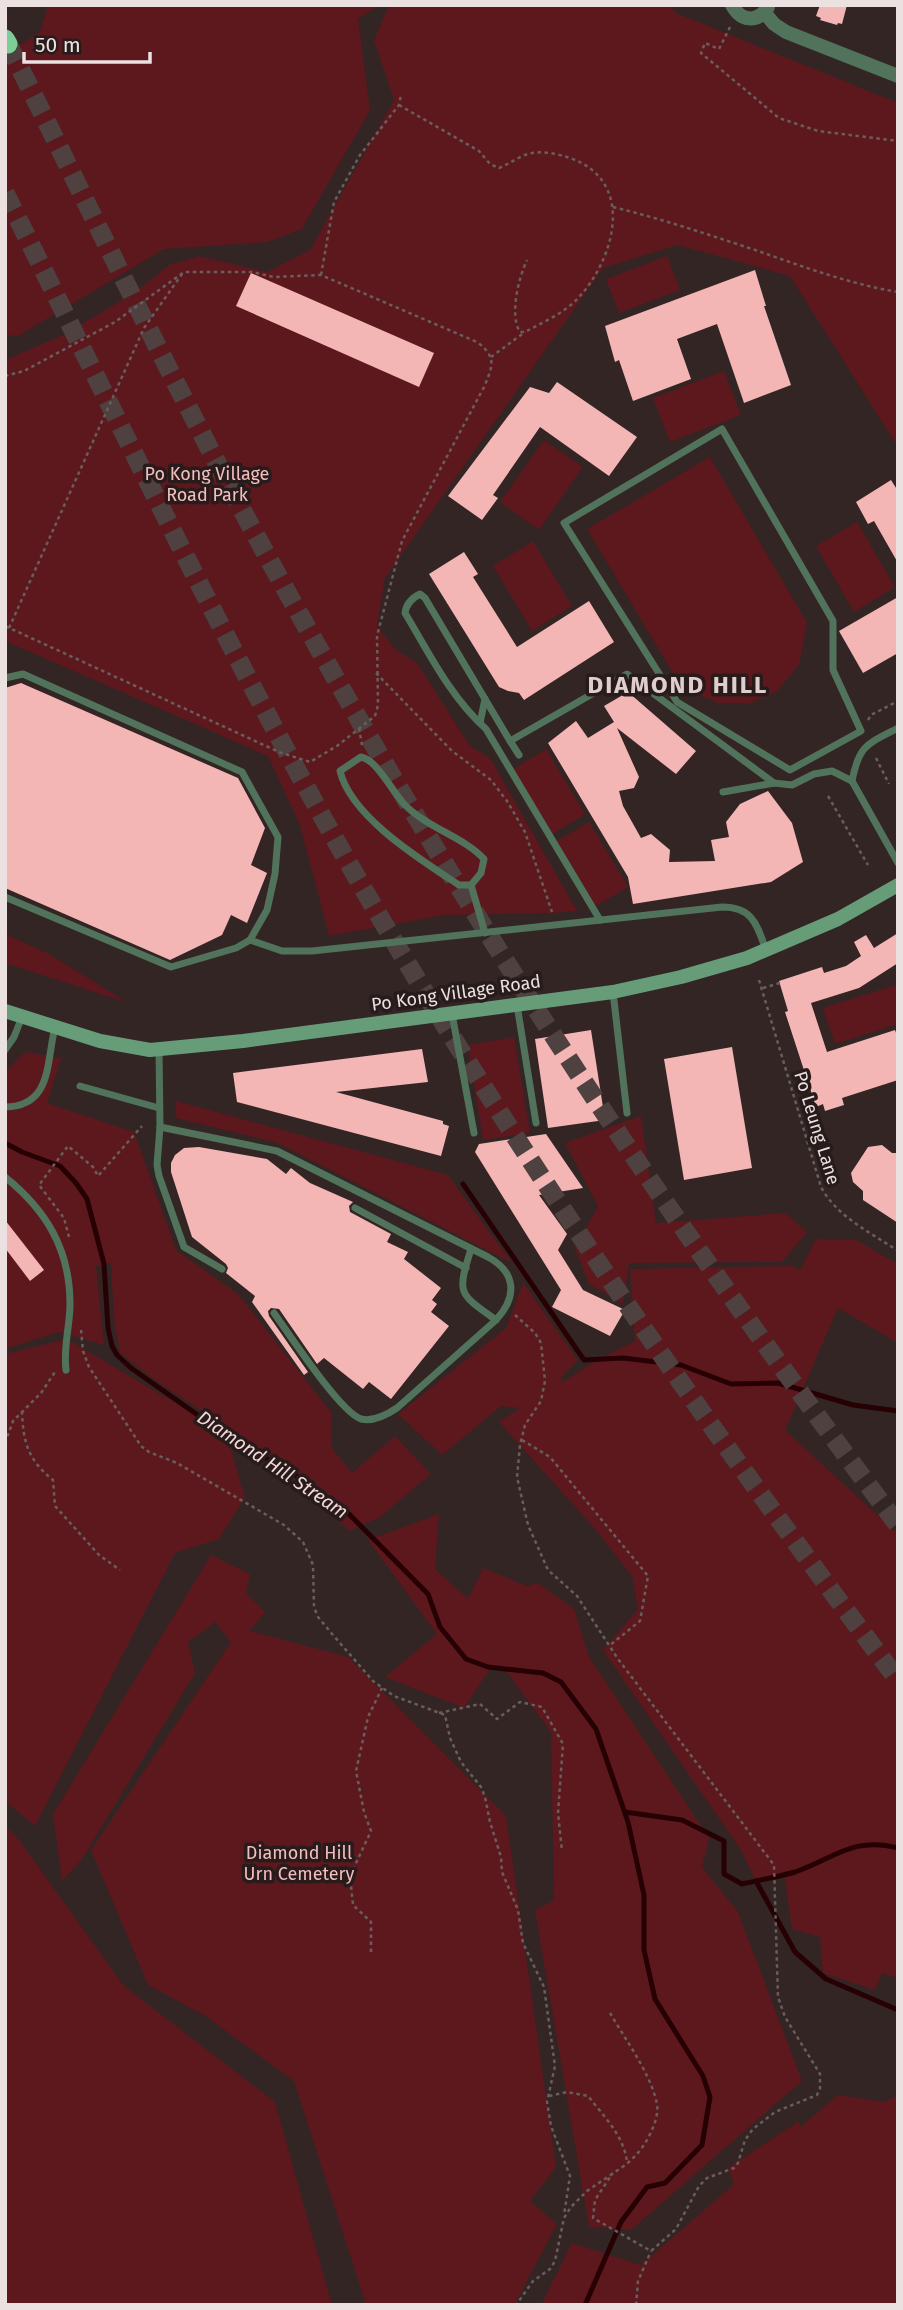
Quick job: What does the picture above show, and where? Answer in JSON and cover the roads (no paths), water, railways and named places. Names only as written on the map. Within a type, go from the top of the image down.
[{"type":"main road","name":"Po Kong Village Road","points":[[5,1011],[100,1041],[150,1050],[243,1041],[613,992],[711,969],[766,951],[838,919],[898,886]]},
{"type":"street","points":[[732,5],[736,12],[747,18],[754,18],[766,9],[774,24],[786,32],[898,76]]},
{"type":"lane","points":[[722,429],[833,621],[833,670],[861,731],[790,770],[677,702],[564,523],[722,429]]},
{"type":"lane","points":[[519,755],[425,598],[423,595],[417,596],[408,604],[405,613],[457,698],[471,717],[486,729],[600,920]]},
{"type":"lane","points":[[5,678],[23,674],[242,772],[278,837],[275,874],[267,910],[250,940],[236,948],[171,967],[5,897]]},
{"type":"lane","points":[[510,741],[627,674],[775,783]]},
{"type":"lane","points":[[480,723],[485,699]]},
{"type":"lane","points":[[852,781],[856,758],[868,744],[898,728]]},
{"type":"lane","points":[[361,757],[369,758],[406,806],[433,828],[478,852],[484,859],[481,873],[471,885],[459,885],[369,820],[342,780],[340,771],[361,757]]},
{"type":"lane","points":[[723,792],[775,783],[792,785],[814,774],[832,771],[852,781],[898,863]]},
{"type":"lane","points":[[471,885],[485,933]]},
{"type":"lane","points":[[250,940],[282,951],[312,951],[734,907],[745,911],[754,921],[766,951]]},
{"type":"lane","points":[[613,992],[627,1113]]},
{"type":"lane","points":[[517,1005],[536,1123]]},
{"type":"lane","points":[[452,1014],[474,1133]]},
{"type":"lane","points":[[6,1048],[22,1017]]},
{"type":"lane","points":[[5,1107],[19,1107],[38,1096],[55,1027]]},
{"type":"lane","points":[[159,1049],[160,1127],[156,1165],[184,1247],[222,1269]]},
{"type":"lane","points":[[80,1086],[159,1108]]},
{"type":"lane","points":[[160,1127],[277,1151],[500,1264],[510,1279],[511,1295],[507,1308],[496,1320],[397,1408],[372,1419],[360,1419],[349,1410],[327,1385],[274,1313]]},
{"type":"lane","points":[[5,1177],[34,1203],[46,1218],[60,1246],[69,1284],[70,1306],[64,1357],[66,1370]]},
{"type":"lane","points":[[355,1208],[466,1268]]},
{"type":"lane","points":[[471,1249],[461,1280],[463,1293],[496,1320]]},
{"type":"waterway","name":"Diamond Hill Stream","points":[[5,1143],[60,1166],[87,1199],[104,1264],[108,1328],[117,1355],[131,1368],[236,1442],[291,1472],[347,1512],[428,1594],[440,1627],[466,1659],[488,1667],[543,1673],[561,1682],[596,1729],[628,1822],[644,1895],[644,1950],[655,1999],[703,2076],[710,2097],[702,2145],[665,2183],[647,2187],[621,2222],[585,2305]]},
{"type":"waterway","points":[[463,1184],[584,1360],[623,1358],[681,1365],[731,1384],[778,1383],[853,1405],[898,1411]]},
{"type":"waterway","points":[[625,1812],[682,1820],[724,1841],[724,1874],[742,1884],[795,1872],[855,1847],[882,1845],[898,1848]]},
{"type":"waterway","points":[[756,1881],[795,1952],[826,1979],[898,2010]]},
{"type":"tunnel","points":[[8,44],[221,470],[317,646],[419,821],[482,925],[615,1129],[754,1329],[898,1525]]},
{"type":"tunnel","points":[[5,193],[239,662],[387,929],[454,1040],[595,1258],[744,1471],[898,1680]]},
{"type":"district","name":"DIAMOND HILL","points":[[678,685]]},
{"type":"park label","name":"Po Kong Village Road Park","points":[[207,484]]},
{"type":"park label","name":"Diamond Hill Urn Cemetery","points":[[299,1863]]}]
